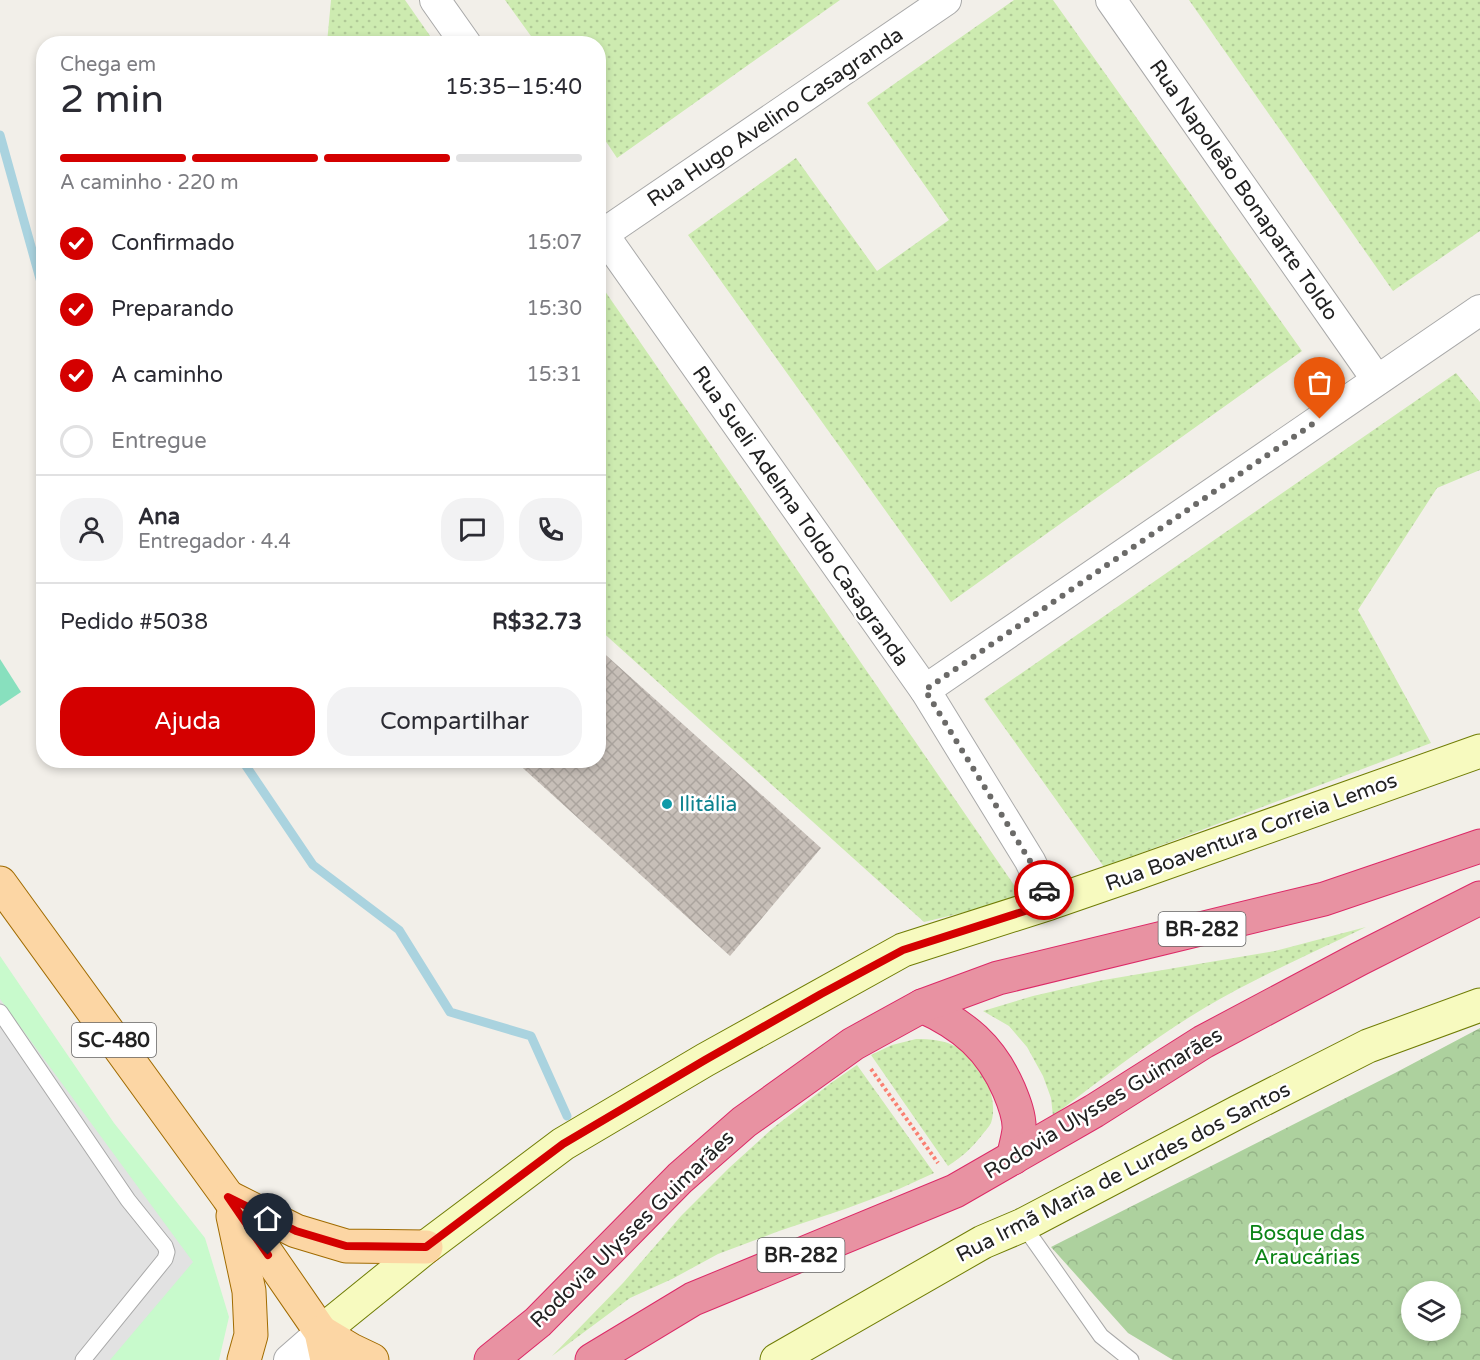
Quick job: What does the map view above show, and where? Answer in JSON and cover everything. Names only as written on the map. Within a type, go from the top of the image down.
[{"type":"highway","name":"Rodovia Ulysses Guimarães","points":[[491,1360],[538,1322],[680,1178],[744,1122],[854,1044],[922,1006],[998,978],[1324,899],[1480,846]]},
{"type":"highway","name":"Rodovia Ulysses Guimarães","points":[[592,1360],[693,1299],[955,1191],[1094,1111],[1203,1042],[1349,964],[1480,898]]},
{"type":"highway","points":[[922,1006],[944,1016],[966,1031],[985,1049],[1003,1075],[1015,1104],[1019,1129],[1013,1158]]},
{"type":"main road","name":"SC-480","points":[[0,883],[228,1197],[324,1346],[351,1350],[372,1360]]},
{"type":"main road","points":[[228,1197],[296,1231],[346,1246],[426,1247]]},
{"type":"main road","points":[[228,1197],[249,1291],[251,1335],[244,1360]]},
{"type":"street","points":[[435,0],[460,36]]},
{"type":"street","name":"Rua Hugo Avelino Casagranda","points":[[606,227],[946,0]]},
{"type":"street","name":"Rua Napoleão Bonaparte Toldo","points":[[1111,0],[1377,380]]},
{"type":"street","name":"Rua Sueli Adelma Toldo Casagranda","points":[[606,237],[925,690],[1030,861],[1050,903]]},
{"type":"street","points":[[925,690],[1480,309]]},
{"type":"street","name":"Rua Boaventura Correia Lemos","points":[[289,1360],[324,1346],[426,1247],[563,1144],[705,1060],[903,950],[1050,903],[1480,751]]},
{"type":"street","name":"Rua Irmã Maria de Lurdes dos Santos","points":[[777,1360],[983,1242],[1023,1225],[1368,1046],[1480,1005]]},
{"type":"lane","points":[[0,1012],[167,1252],[165,1259],[83,1360]]},
{"type":"lane","points":[[1023,1225],[1101,1336],[1131,1360]]},
{"type":"path","points":[[868,1064],[940,1166]]},
{"type":"green space","points":[[331,0],[405,0],[430,36],[328,36]]},
{"type":"green space","points":[[505,0],[840,0],[617,158],[606,142],[606,36],[531,36]]},
{"type":"green space","points":[[1014,0],[1053,0],[1302,351],[951,602],[688,235],[796,158],[877,271],[949,220],[867,103]]},
{"type":"green space","points":[[1189,0],[1480,0],[1480,231],[1393,291]]},
{"type":"green space","points":[[606,293],[1023,898],[924,922],[606,635]]},
{"type":"green space","points":[[1456,373],[1480,402],[1480,470],[1437,488],[1358,610],[1431,743],[1104,867],[984,699]]},
{"type":"green space","points":[[0,659],[21,692],[0,706]]},
{"type":"green space","points":[[1366,927],[1265,975],[1186,1019],[1053,1116],[1051,1098],[1043,1076],[1027,1047],[1009,1026],[983,1011],[1033,996],[1098,981],[1275,951]]},
{"type":"green space","points":[[0,956],[114,1123],[205,1238],[229,1317],[219,1360],[0,1360]]},
{"type":"green space","name":"Bosque das Araucárias","points":[[1480,1028],[1480,1360],[1173,1360],[1128,1333],[1051,1247]]},
{"type":"green space","points":[[916,1039],[942,1041],[965,1052],[980,1070],[990,1091],[993,1113],[990,1124],[963,1155],[948,1166],[871,1055],[892,1045]]},
{"type":"green space","points":[[857,1065],[934,1173],[899,1189],[718,1254],[630,1298],[552,1356],[623,1283],[681,1216],[729,1168],[773,1128]]},
{"type":"shaded area","points":[[0,999],[193,1262],[110,1360],[0,1360]]},
{"type":"building","name":"Ilitália","points":[[606,655],[821,848],[730,956],[523,768],[606,768]]},
{"type":"waterway","points":[[0,135],[36,264]]},
{"type":"waterway","points":[[247,768],[313,865],[399,930],[450,1012],[531,1036],[567,1116]]},
{"type":"way so far","points":[[1044,890],[1030,861],[925,690],[1320,419]]},
{"type":"place","name":"Ilitália","points":[[667,804]]},
{"type":"route","points":[[268,1255],[228,1197],[296,1231],[346,1246],[426,1247],[563,1144],[705,1060],[903,950],[1050,903],[1044,890]]}]
